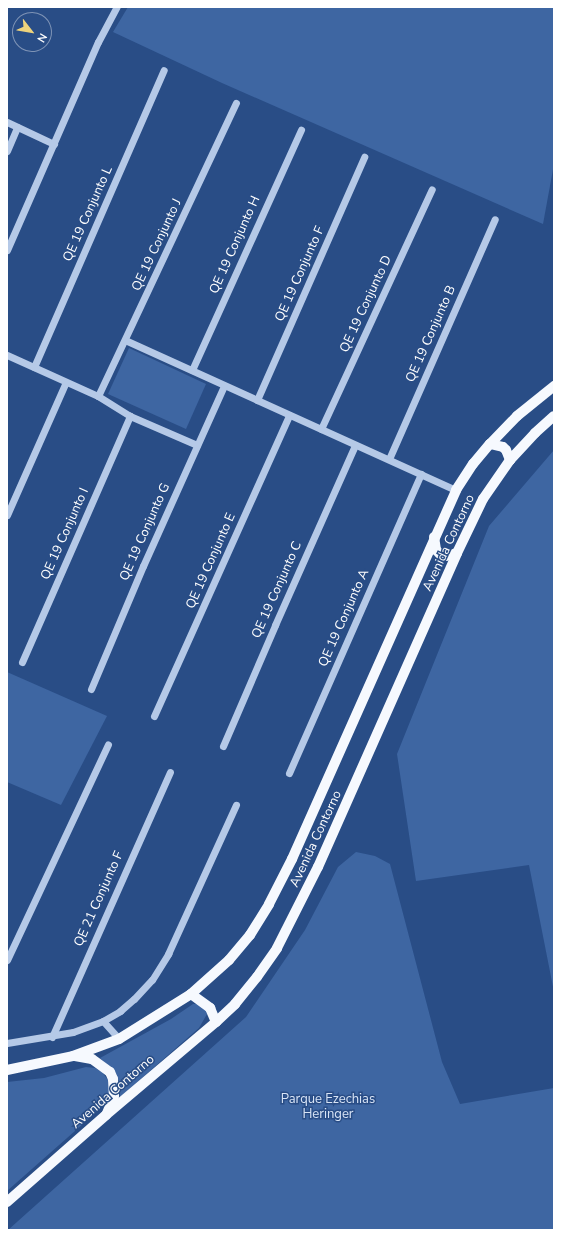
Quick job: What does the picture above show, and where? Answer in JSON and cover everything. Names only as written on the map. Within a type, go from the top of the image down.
[{"type":"main road","name":"Avenida Contorno","points":[[7,1070],[74,1056],[119,1039],[191,994],[229,960],[250,935],[269,904],[295,852],[456,490],[473,464],[490,444],[517,416],[554,386]]},
{"type":"main road","name":"Avenida Contorno","points":[[7,1202],[106,1115],[216,1022],[235,1004],[257,977],[277,948],[297,912],[374,743],[457,553],[483,499],[510,460],[535,433],[554,416]]},
{"type":"main road","points":[[490,444],[503,446],[510,460]]},
{"type":"main road","points":[[434,538],[436,550],[440,554],[452,556],[457,553]]},
{"type":"main road","points":[[191,994],[210,1008],[216,1022]]},
{"type":"main road","points":[[74,1056],[92,1059],[110,1072],[113,1079],[114,1096],[106,1115]]},
{"type":"street","points":[[7,250],[102,34],[117,7]]},
{"type":"street","name":"QE 19 Conjunto L","points":[[34,367],[164,70]]},
{"type":"street","name":"QE 19 Conjunto J","points":[[98,396],[236,104]]},
{"type":"street","points":[[7,122],[54,144]]},
{"type":"street","points":[[7,151],[17,127]]},
{"type":"street","name":"QE 19 Conjunto H","points":[[192,370],[301,130]]},
{"type":"street","name":"QE 19 Conjunto F","points":[[257,400],[364,157]]},
{"type":"street","name":"QE 19 Conjunto D","points":[[321,429],[432,188]]},
{"type":"street","name":"QE 19 Conjunto B","points":[[389,459],[495,219]]},
{"type":"street","points":[[125,340],[456,490]]},
{"type":"street","points":[[7,355],[98,396],[130,416],[197,445]]},
{"type":"street","points":[[7,515],[66,382]]},
{"type":"street","name":"QE 19 Conjunto G","points":[[91,689],[143,566],[224,386]]},
{"type":"street","name":"QE 19 Conjunto E","points":[[154,716],[290,415]]},
{"type":"street","name":"QE 19 Conjunto I","points":[[22,662],[130,416]]},
{"type":"street","name":"QE 19 Conjunto C","points":[[223,746],[274,625],[355,445]]},
{"type":"street","name":"QE 19 Conjunto A","points":[[289,772],[421,474]]},
{"type":"street","points":[[7,960],[108,744]]},
{"type":"street","name":"QE 21 Conjunto F","points":[[52,1036],[170,772]]},
{"type":"street","points":[[7,1042],[73,1032],[103,1021],[120,1011],[134,999],[152,980],[168,954],[236,805]]},
{"type":"street","points":[[103,1021],[119,1039]]},
{"type":"green space","points":[[128,7],[554,7],[554,164],[543,224],[222,83],[113,32]]},
{"type":"green space","points":[[129,348],[206,384],[186,429],[108,394]]},
{"type":"green space","points":[[554,450],[554,992],[529,865],[416,881],[397,754],[489,526]]},
{"type":"green space","points":[[7,672],[107,716],[61,805],[7,782]]},
{"type":"green space","name":"Parque Ezechias Heringer","points":[[356,852],[375,856],[390,864],[442,1062],[460,1104],[554,1088],[554,1230],[8,1230],[246,1017],[305,930],[338,867]]},
{"type":"green space","points":[[193,1004],[199,1004],[205,1008],[207,1014],[199,1028],[120,1097],[120,1083],[115,1072],[100,1058],[171,1019]]},
{"type":"green space","points":[[86,1067],[95,1068],[102,1072],[108,1080],[110,1089],[108,1098],[101,1108],[7,1191],[7,1082],[44,1078]]}]
